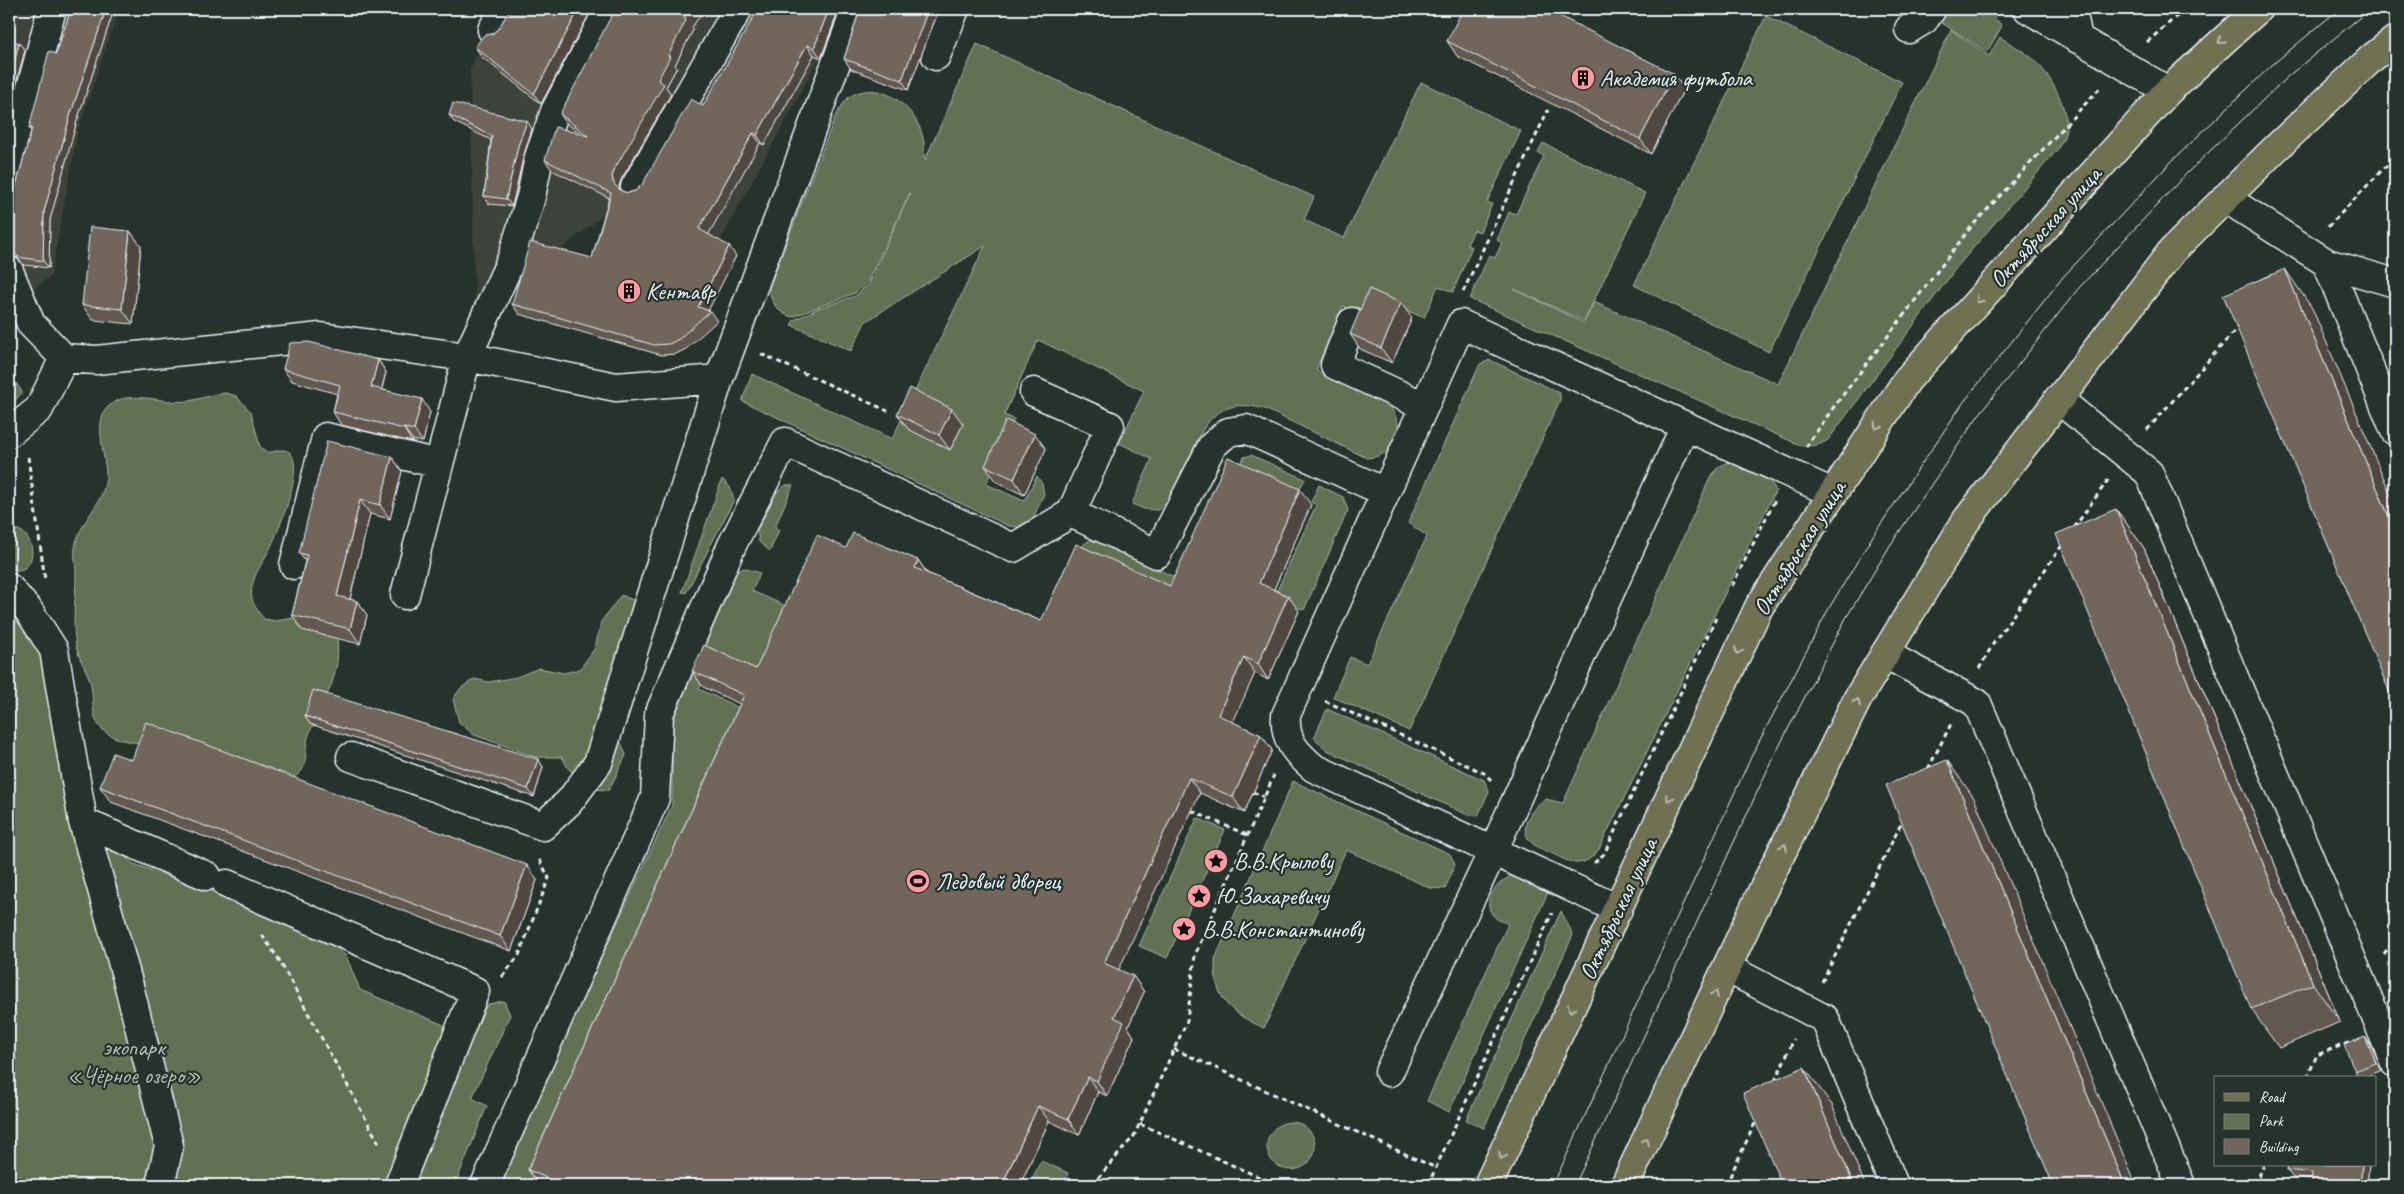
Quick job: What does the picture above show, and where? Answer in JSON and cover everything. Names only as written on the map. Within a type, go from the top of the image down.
[{"type":"main road","name":"Октябрьская улица","points":[[1488,1185],[1759,607],[1833,493],[1907,380],[2168,90],[2258,9]]},
{"type":"main road","points":[[1625,1185],[1727,968],[1858,698],[1966,521],[2172,251],[2372,57],[2395,40]]},
{"type":"street","points":[[9,170],[52,9]]},
{"type":"street","points":[[405,595],[467,357],[512,258],[531,197],[539,157],[555,111],[610,9]]},
{"type":"street","points":[[635,187],[738,9]]},
{"type":"street","points":[[351,757],[543,826],[569,802],[598,763],[733,341],[856,9]]},
{"type":"street","points":[[936,56],[955,9]]},
{"type":"street","points":[[1909,28],[1924,20],[1932,9]]},
{"type":"street","points":[[2028,9],[2168,90]]},
{"type":"street","points":[[2072,9],[2078,39]]},
{"type":"street","points":[[2225,198],[2316,257],[2395,283]]},
{"type":"street","points":[[2316,257],[2395,430]]},
{"type":"street","points":[[9,271],[31,324],[64,358],[96,360],[321,337],[358,340],[467,357],[616,387],[720,379]]},
{"type":"street","points":[[1352,322],[1334,365],[1424,406]]},
{"type":"street","points":[[1618,909],[1314,768],[1289,743],[1285,729],[1286,715],[1461,324],[1833,493]]},
{"type":"street","points":[[16,428],[39,409],[64,358]]},
{"type":"street","points":[[485,1185],[656,798],[658,714],[732,544],[785,442],[1013,548],[1071,513],[1110,426],[1034,392]]},
{"type":"street","points":[[2058,398],[2149,473],[2395,1063]]},
{"type":"street","points":[[1389,1072],[1493,851],[1685,426]]},
{"type":"street","points":[[1071,513],[1158,554],[1212,446],[1228,432],[1246,429],[1385,492]]},
{"type":"street","points":[[294,565],[326,437],[439,464]]},
{"type":"street","points":[[9,588],[29,611],[54,650],[83,822],[130,986],[168,1146],[160,1185]]},
{"type":"street","points":[[1885,654],[1977,703],[2181,1185]]},
{"type":"street","points":[[83,822],[475,991],[400,1183]]},
{"type":"street","points":[[1727,968],[1825,1019],[1894,1185]]},
{"type":"path","points":[[1729,593],[1789,473],[1833,408],[1971,227],[2122,64],[2185,9]]},
{"type":"path","points":[[1461,324],[1459,299],[1548,110]]},
{"type":"path","points":[[2316,257],[2384,168],[2395,161]]},
{"type":"path","points":[[2071,533],[2126,454],[2241,323]]},
{"type":"path","points":[[733,341],[888,411]]},
{"type":"path","points":[[16,428],[45,584]]},
{"type":"path","points":[[1925,775],[1964,696],[1993,644],[2065,541]]},
{"type":"path","points":[[1428,1185],[1559,897],[1604,854],[1720,610]]},
{"type":"path","points":[[1324,701],[1484,773],[1494,784]]},
{"type":"path","points":[[1092,1185],[1134,1136],[1187,1021],[1195,955],[1276,769]]},
{"type":"path","points":[[1253,792],[1264,797]]},
{"type":"path","points":[[1192,811],[1247,835]]},
{"type":"path","points":[[1772,1088],[1808,1010],[1904,818]]},
{"type":"path","points":[[475,991],[501,978],[519,955],[549,878],[535,852],[543,826]]},
{"type":"path","points":[[261,934],[278,958],[400,1183]]},
{"type":"path","points":[[2308,1076],[2317,1055],[2381,1029]]},
{"type":"path","points":[[1174,1049],[1436,1168]]},
{"type":"path","points":[[1726,1185],[1760,1114]]},
{"type":"path","points":[[1140,1124],[1277,1185]]},
{"type":"path","points":[[2255,1185],[2264,1166]]},
{"type":"shaded area","points":[[9,9],[119,9],[78,130],[51,276],[9,307]]},
{"type":"shaded area","points":[[499,9],[846,9],[719,243],[619,203],[475,317],[470,69]]},
{"type":"green space","points":[[1920,9],[1986,9],[2002,26],[1987,52]]},
{"type":"green space","points":[[1766,16],[1902,82],[1769,352],[1634,285]]},
{"type":"green space","points":[[1951,30],[1989,56],[2000,37],[2032,58],[2046,73],[2063,105],[2066,127],[2064,137],[2057,150],[1957,267],[1825,442],[1802,446],[1470,299],[1489,255],[1495,258],[1502,243],[1497,240],[1509,212],[1516,214],[1544,156],[1538,153],[1543,143],[1645,193],[1584,321],[1514,289],[1584,323],[1594,302],[1778,384]]},
{"type":"green space","points":[[977,44],[1314,197],[1304,220],[1344,238],[1421,82],[1521,131],[1487,202],[1492,204],[1480,232],[1474,230],[1467,245],[1472,247],[1453,292],[1438,286],[1424,318],[1381,299],[1372,319],[1343,306],[1316,370],[1382,399],[1390,407],[1396,416],[1398,426],[1394,444],[1388,451],[1379,456],[1367,458],[1265,409],[1240,406],[1222,411],[1208,422],[1198,438],[1171,495],[1158,510],[1144,509],[1132,504],[1152,459],[1119,443],[1144,391],[1038,340],[1004,415],[1014,419],[986,484],[1024,501],[1037,476],[1042,484],[1044,494],[1033,518],[1018,527],[1009,526],[742,401],[752,374],[892,439],[985,246],[865,322],[851,351],[791,325],[794,320],[817,309],[855,296],[869,284],[910,193],[867,283],[855,293],[792,317],[776,307],[771,298],[769,288],[835,117],[846,100],[859,92],[871,91],[882,92],[902,104],[911,113],[922,134],[925,160]]},
{"type":"green space","points":[[1490,360],[1560,393],[1560,400],[1409,731],[1333,697],[1350,657],[1367,664],[1427,536],[1408,523],[1480,364]]},
{"type":"green space","points":[[9,377],[14,380],[22,392],[9,408]]},
{"type":"green space","points":[[225,393],[236,396],[251,412],[260,447],[267,452],[287,451],[293,459],[293,483],[285,512],[275,538],[257,571],[252,585],[251,592],[254,604],[264,619],[276,621],[299,617],[336,631],[337,661],[331,686],[308,737],[303,768],[298,774],[285,781],[158,745],[117,738],[104,731],[99,726],[94,714],[90,681],[78,654],[75,641],[75,548],[81,530],[97,504],[105,486],[106,469],[101,442],[101,424],[106,409],[114,402],[133,397],[178,402]]},
{"type":"green space","points":[[1251,455],[1305,479],[1296,496],[1237,469],[1244,457]]},
{"type":"green space","points":[[1733,460],[1764,473],[1776,490],[1599,849],[1584,862],[1574,863],[1539,848],[1531,842],[1525,831],[1531,813],[1545,799],[1563,803],[1710,478],[1718,467]]},
{"type":"green space","points":[[722,479],[730,487],[734,500],[686,593],[682,592]]},
{"type":"green space","points":[[786,485],[793,485],[775,527],[779,530],[770,551],[759,542],[757,530],[777,492]]},
{"type":"green space","points":[[1319,485],[1343,497],[1348,510],[1304,610],[1274,597],[1316,505],[1311,502]]},
{"type":"green space","points":[[9,528],[20,531],[27,536],[31,545],[30,561],[25,567],[18,570],[9,568]]},
{"type":"green space","points":[[1090,540],[1104,544],[1187,583],[1180,597],[1079,553],[1083,545]]},
{"type":"green space","points":[[744,568],[760,573],[752,591],[797,611],[765,679],[713,656],[699,689],[750,713],[533,1185],[496,1185],[672,805],[672,708],[730,575]]},
{"type":"green space","points":[[621,595],[640,603],[615,728],[626,755],[609,790],[589,789],[568,768],[562,757],[536,757],[474,735],[459,722],[453,699],[460,689],[474,679],[489,682],[517,677],[539,668],[564,673],[580,669],[595,648],[601,622]]},
{"type":"green space","name":"экопарк «Чёрное озеро»","points":[[9,604],[44,659],[93,830],[134,864],[311,926],[346,956],[360,990],[444,1025],[464,1044],[488,1004],[504,1001],[510,1015],[472,1098],[487,1106],[455,1185],[9,1185]]},
{"type":"green space","points":[[1327,709],[1484,780],[1489,791],[1478,816],[1468,815],[1327,750],[1314,738]]},
{"type":"green space","points":[[1293,781],[1450,854],[1455,864],[1445,889],[1430,888],[1346,850],[1264,1028],[1241,1016],[1226,1003],[1217,985],[1215,959]]},
{"type":"green space","points":[[1197,818],[1225,830],[1167,958],[1139,946]]},
{"type":"green space","points":[[1511,876],[1520,877],[1549,890],[1449,1112],[1427,1101],[1508,924],[1497,919],[1492,913],[1489,901],[1495,889]]},
{"type":"green space","points":[[1561,911],[1573,935],[1484,1128],[1466,1120]]},
{"type":"green space","points":[[1286,1122],[1296,1122],[1308,1129],[1315,1141],[1315,1151],[1308,1163],[1296,1170],[1286,1170],[1278,1166],[1271,1159],[1267,1151],[1267,1141],[1271,1133],[1278,1126]]},
{"type":"green space","points":[[1041,1161],[1068,1173],[1063,1185],[1029,1185]]},
{"type":"building","points":[[71,9],[106,9],[70,116],[44,212],[43,261],[18,257],[9,249],[9,211],[32,128],[29,128],[49,51],[56,54]]},
{"type":"building","points":[[510,9],[579,9],[534,94],[475,47],[484,35],[492,34],[499,28]]},
{"type":"building","points":[[615,9],[691,9],[684,18],[686,20],[658,80],[664,84],[614,170],[612,177],[614,184],[621,191],[628,193],[635,191],[642,185],[691,99],[703,106],[758,9],[829,9],[814,48],[807,45],[757,135],[753,133],[699,229],[729,246],[698,307],[710,311],[679,339],[669,344],[654,345],[512,304],[530,242],[592,258],[611,193],[545,160],[555,127],[588,136],[560,114]]},
{"type":"building","points":[[860,9],[928,9],[902,80],[844,59]]},
{"type":"building","name":"Академия футбола","points":[[1463,9],[1546,9],[1674,74],[1640,139],[1447,41]]},
{"type":"building","points":[[9,39],[19,43],[9,82]]},
{"type":"building","points":[[453,103],[527,121],[518,146],[506,199],[484,196],[492,136],[449,115]]},
{"type":"building","points":[[90,227],[130,231],[122,309],[82,305]]},
{"type":"building","points":[[2285,269],[2395,531],[2395,705],[2223,295]]},
{"type":"building","points":[[1369,289],[1401,303],[1381,348],[1350,334]]},
{"type":"building","points":[[309,342],[378,360],[371,387],[422,399],[414,430],[333,412],[340,385],[283,369],[290,343]]},
{"type":"building","points":[[910,388],[952,409],[939,435],[897,414]]},
{"type":"building","points":[[1006,420],[1035,434],[1014,479],[985,466]]},
{"type":"building","points":[[327,441],[392,457],[380,505],[360,500],[337,596],[357,601],[350,629],[292,615],[307,555],[299,553]]},
{"type":"building","name":"Ледовый дворец","points":[[1228,457],[1300,489],[1259,583],[1288,596],[1258,664],[1244,657],[1218,715],[1261,735],[1233,797],[1189,778],[1104,963],[1133,976],[1114,1017],[1124,1022],[1097,1081],[1088,1077],[1068,1119],[1038,1106],[1002,1185],[563,1185],[528,1170],[744,695],[692,671],[704,645],[756,669],[817,535],[846,548],[853,533],[918,560],[915,568],[1041,621],[1076,544],[1170,586]]},
{"type":"building","points":[[2116,509],[2313,984],[2251,1009],[2056,534]]},
{"type":"building","points":[[313,690],[538,759],[528,789],[305,716]]},
{"type":"building","points":[[146,722],[527,865],[500,936],[100,787],[113,753],[132,760]]},
{"type":"building","points":[[1947,760],[2125,1185],[2053,1185],[1886,785]]},
{"type":"building","points":[[2365,1037],[2376,1063],[2355,1071],[2344,1045]]},
{"type":"building","points":[[1804,1067],[1854,1185],[1782,1185],[1743,1093]]},
{"type":"building","points":[[2288,1166],[2362,1166],[2360,1185],[2312,1185],[2312,1173],[2287,1170]]},
{"type":"tram line","points":[[1553,1185],[1753,753],[1829,608],[1874,534],[1963,403],[2063,277],[2171,162],[2272,65],[2339,9]]},
{"type":"tram line","points":[[1575,1185],[1772,760],[1846,618],[1891,544],[1978,416],[2078,289],[2188,172],[2287,77],[2370,9]]},
{"type":"place","name":"Академия футбола","points":[[1583,78]]},
{"type":"place","name":"Кентавр","points":[[629,291]]},
{"type":"place","name":"В.В.Крылову","points":[[1216,861]]},
{"type":"place","name":"Ледовый дворец","points":[[918,881]]},
{"type":"place","name":"Ю.Захаревичу","points":[[1199,896]]},
{"type":"place","name":"В.В.Константинову","points":[[1184,929]]}]
